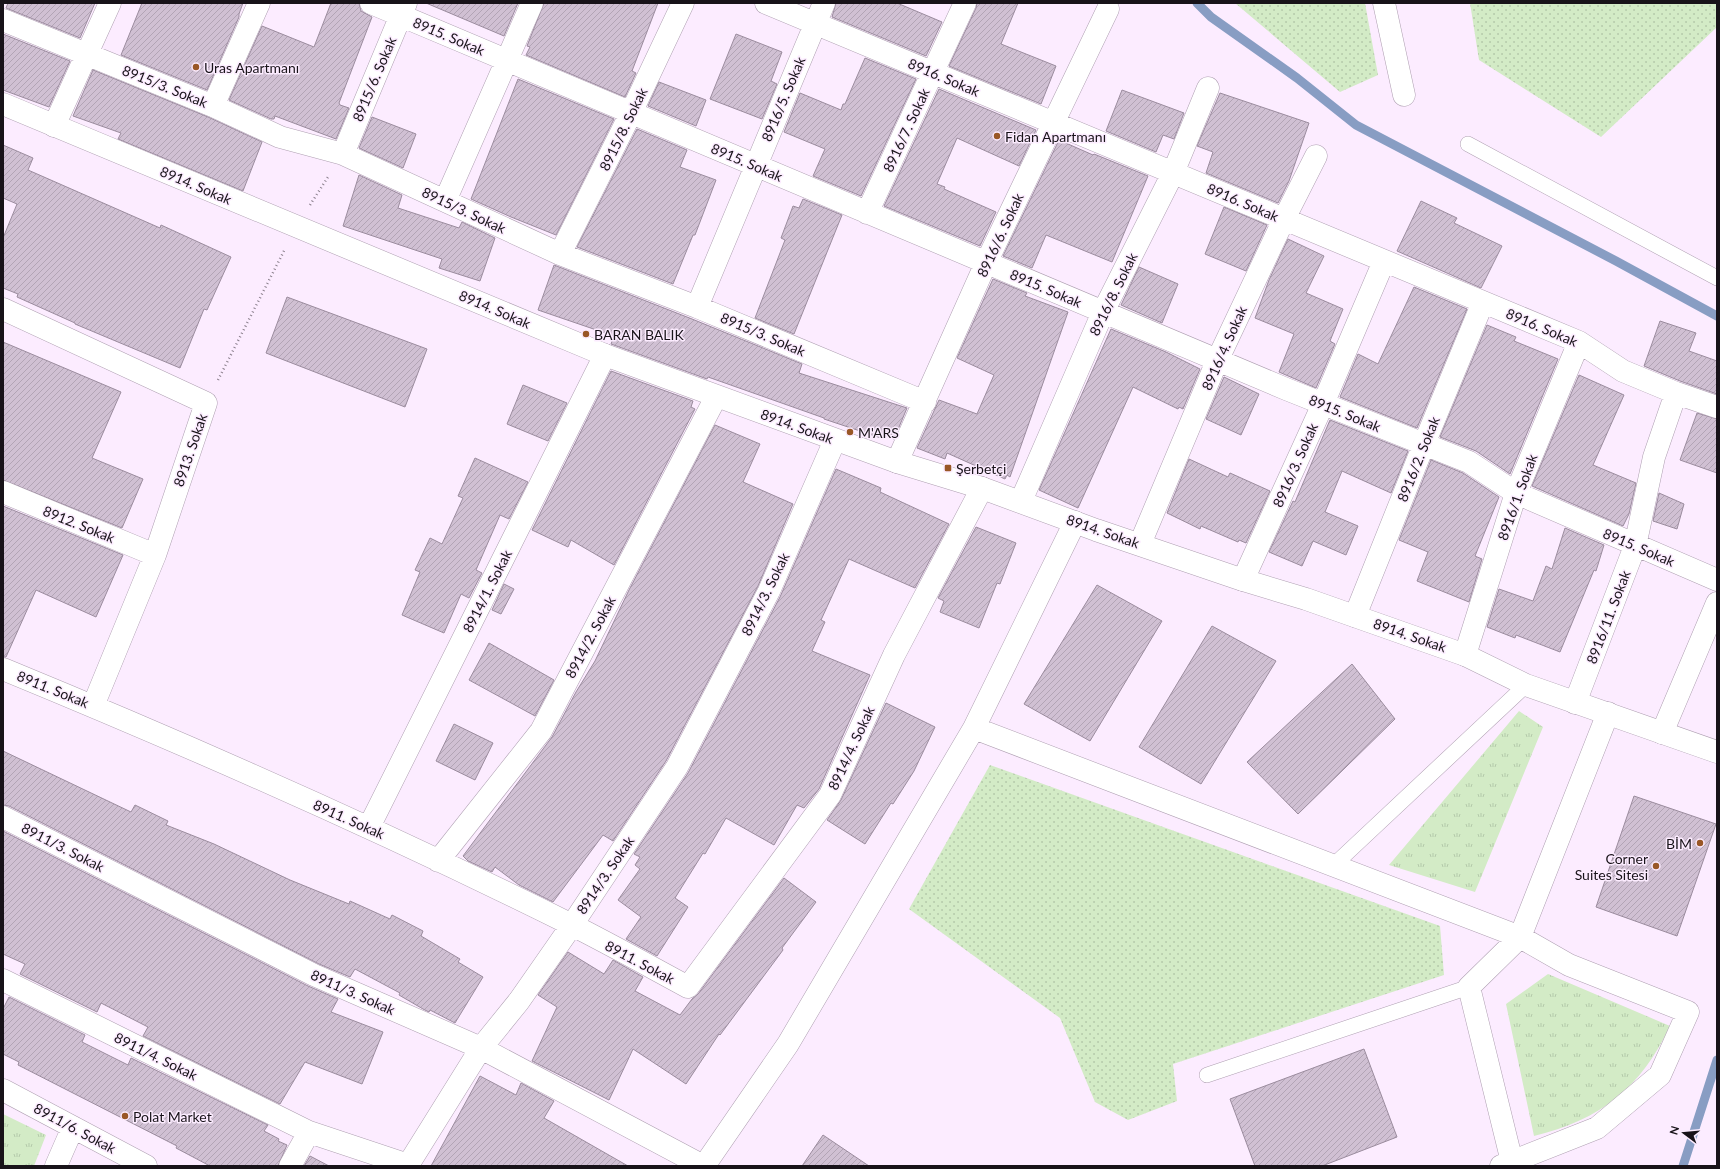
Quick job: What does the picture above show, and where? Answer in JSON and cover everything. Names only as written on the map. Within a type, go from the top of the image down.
[{"type":"street","points":[[54,126],[110,3]]},
{"type":"street","points":[[213,106],[259,3]]},
{"type":"street","name":"8915. Sokak","points":[[371,3],[404,9],[507,60],[756,166],[1217,360],[1469,462],[1516,493],[1635,546],[1717,580]]},
{"type":"street","points":[[445,201],[532,3]]},
{"type":"street","name":"8915/8. Sokak","points":[[560,254],[632,113],[683,3]]},
{"type":"street","name":"8916. Sokak","points":[[766,3],[1384,262],[1579,342],[1623,371],[1676,393],[1717,407]]},
{"type":"street","name":"8916/5. Sokak","points":[[697,306],[824,3]]},
{"type":"street","name":"8916/7. Sokak","points":[[867,213],[965,3]]},
{"type":"street","points":[[1384,3],[1404,95]]},
{"type":"street","name":"8915/6. Sokak","points":[[343,154],[404,9]]},
{"type":"street","name":"8916/6. Sokak","points":[[897,462],[986,263],[1108,9]]},
{"type":"street","name":"8915/3. Sokak","points":[[3,20],[213,106],[280,137],[343,154],[560,254],[697,306],[925,402]]},
{"type":"street","name":"8916/8. Sokak","points":[[1021,501],[1103,312],[1173,173],[1208,88]]},
{"type":"street","name":"8914. Sokak","points":[[3,104],[605,355],[716,397],[897,462],[1021,501],[1076,522],[1243,580],[1355,616],[1465,655],[1526,685],[1717,752]]},
{"type":"street","name":"8916/4. Sokak","points":[[1140,544],[1217,360],[1316,156]]},
{"type":"street","name":"8916/3. Sokak","points":[[1243,580],[1323,404],[1384,262]]},
{"type":"street","name":"8916/2. Sokak","points":[[1355,616],[1483,302]]},
{"type":"street","name":"8913. Sokak","points":[[3,309],[206,403],[155,555],[93,706]]},
{"type":"street","name":"8916/1. Sokak","points":[[1465,655],[1516,493],[1579,342]]},
{"type":"street","name":"8914/1. Sokak","points":[[369,828],[605,355]]},
{"type":"street","name":"8916/11. Sokak","points":[[1576,703],[1635,546],[1654,457],[1676,393]]},
{"type":"street","name":"8914/2. Sokak","points":[[438,861],[541,731],[716,397]]},
{"type":"street","name":"8914/3. Sokak","points":[[309,1132],[408,1166],[481,1048],[519,1001],[572,925],[677,767],[769,591],[835,440]]},
{"type":"street","name":"8914/4. Sokak","points":[[688,987],[830,795],[894,655],[982,488]]},
{"type":"street","name":"8912. Sokak","points":[[3,492],[155,555]]},
{"type":"street","points":[[704,1166],[788,1044],[974,728],[1076,522]]},
{"type":"street","points":[[1662,733],[1717,603]]},
{"type":"street","name":"8911. Sokak","points":[[3,669],[93,706],[369,828],[572,925],[688,987]]},
{"type":"street","points":[[974,728],[1520,937],[1569,965],[1688,1012],[1660,1075],[1597,1128],[1506,1164],[1469,987],[1520,937],[1608,714]]},
{"type":"street","name":"8911/3. Sokak","points":[[3,817],[314,975],[481,1048],[704,1166]]},
{"type":"street","name":"8911/4. Sokak","points":[[3,980],[309,1132]]},
{"type":"street","name":"8911/6. Sokak","points":[[3,1090],[146,1166]]},
{"type":"street","points":[[56,1166],[73,1127]]},
{"type":"street","points":[[290,1166],[309,1132]]},
{"type":"lane","points":[[1468,144],[1717,278]]},
{"type":"lane","points":[[1334,865],[1526,685]]},
{"type":"lane","points":[[1207,1075],[1469,987]]},
{"type":"path","points":[[206,403],[296,226],[343,154]]},
{"type":"green space","points":[[1235,3],[1365,3],[1378,75],[1340,92]]},
{"type":"green space","points":[[1470,3],[1717,3],[1717,27],[1601,137],[1479,60]]},
{"type":"green space","points":[[1519,711],[1543,727],[1475,892],[1389,865]]},
{"type":"green space","points":[[990,765],[1440,926],[1444,975],[1173,1064],[1177,1101],[1128,1120],[1095,1102],[1060,1018],[909,909]]},
{"type":"green space","points":[[1548,974],[1670,1026],[1659,1048],[1646,1067],[1632,1084],[1616,1098],[1598,1111],[1579,1121],[1534,1136],[1506,1004]]},
{"type":"green space","points":[[3,1114],[46,1135],[34,1166],[3,1166]]},
{"type":"building","points":[[8,3],[95,3],[80,38],[6,8]]},
{"type":"building","points":[[142,3],[243,3],[239,17],[207,90],[121,55]]},
{"type":"building","points":[[331,3],[359,3],[361,11],[372,17],[339,103],[340,105],[349,108],[336,139],[275,116],[274,119],[271,119],[229,100],[262,26],[314,47]]},
{"type":"building","points":[[426,3],[518,3],[504,36]]},
{"type":"building","points":[[544,3],[658,3],[632,71],[636,73],[625,97],[526,55],[530,47],[527,46]]},
{"type":"building","points":[[836,3],[897,3],[942,22],[926,56],[832,17]]},
{"type":"building","points":[[977,3],[1018,3],[1001,44],[1056,66],[1041,104],[949,66]]},
{"type":"building","points":[[3,34],[70,61],[49,107],[3,90]]},
{"type":"building","points":[[736,34],[782,52],[771,81],[777,84],[762,119],[710,99]]},
{"type":"building","points":[[865,58],[916,79],[861,196],[813,176],[825,149],[784,132],[800,93],[841,110]]},
{"type":"building","points":[[93,70],[208,117],[262,142],[243,191],[118,139],[121,133],[73,116]]},
{"type":"building","points":[[518,79],[614,119],[556,235],[471,199]]},
{"type":"building","points":[[659,82],[706,100],[696,126],[648,106]]},
{"type":"building","points":[[939,89],[1036,130],[1019,166],[957,138],[937,184],[945,187],[944,189],[996,212],[980,246],[884,206]]},
{"type":"building","points":[[1122,90],[1184,113],[1174,139],[1163,135],[1156,152],[1106,131]]},
{"type":"building","points":[[1220,93],[1309,123],[1289,181],[1278,203],[1206,173],[1213,152],[1197,146]]},
{"type":"building","points":[[372,117],[416,134],[403,168],[359,148]]},
{"type":"building","points":[[637,129],[687,150],[680,167],[716,180],[695,235],[693,235],[673,284],[577,247]]},
{"type":"building","points":[[1059,140],[1148,176],[1112,262],[1046,235],[1032,268],[1003,256]]},
{"type":"building","points":[[3,145],[33,158],[28,170],[160,228],[161,225],[231,257],[207,310],[204,309],[180,368],[75,324],[17,297],[18,294],[3,288],[3,238],[17,204],[3,198]]},
{"type":"building","points":[[359,175],[402,195],[398,208],[459,228],[462,222],[495,238],[480,281],[439,268],[442,259],[343,226]]},
{"type":"building","points":[[803,199],[842,215],[794,334],[755,318],[785,240],[781,238],[793,206],[799,208]]},
{"type":"building","points":[[1421,201],[1457,218],[1454,223],[1502,246],[1481,288],[1397,251]]},
{"type":"building","points":[[1224,207],[1267,225],[1246,271],[1205,254]]},
{"type":"building","points":[[1288,239],[1324,256],[1306,293],[1343,309],[1330,341],[1335,344],[1316,388],[1279,372],[1294,334],[1255,318],[1269,280]]},
{"type":"building","points":[[554,265],[802,364],[799,373],[907,408],[894,439],[883,435],[881,438],[708,377],[707,379],[611,344],[614,336],[538,310]]},
{"type":"building","points":[[1139,267],[1178,284],[1162,323],[1121,305]]},
{"type":"building","points":[[993,279],[1027,293],[1025,296],[1068,312],[1010,477],[1007,475],[1005,479],[947,453],[945,459],[917,448],[939,400],[977,414],[994,375],[957,358]]},
{"type":"building","points":[[1414,287],[1467,309],[1417,428],[1340,397],[1358,354],[1378,364]]},
{"type":"building","points":[[287,297],[427,349],[405,407],[266,353]]},
{"type":"building","points":[[1660,321],[1696,333],[1689,351],[1717,361],[1717,394],[1644,366]]},
{"type":"building","points":[[1487,325],[1516,337],[1514,341],[1558,359],[1510,474],[1476,451],[1440,437]]},
{"type":"building","points":[[1111,329],[1166,352],[1200,369],[1183,409],[1179,407],[1178,409],[1133,387],[1078,508],[1039,490]]},
{"type":"building","points":[[3,342],[121,392],[92,458],[143,479],[122,528],[3,480]]},
{"type":"building","points":[[611,371],[693,401],[691,407],[695,409],[614,565],[571,540],[568,547],[532,530]]},
{"type":"building","points":[[1579,375],[1624,395],[1593,465],[1636,483],[1629,514],[1623,526],[1532,486]]},
{"type":"building","points":[[1224,377],[1259,394],[1241,435],[1206,419]]},
{"type":"building","points":[[523,385],[567,403],[548,441],[507,424]]},
{"type":"building","points":[[1697,413],[1717,419],[1717,473],[1680,460]]},
{"type":"building","points":[[1330,420],[1408,451],[1391,493],[1342,471],[1325,512],[1358,526],[1346,555],[1313,541],[1302,566],[1269,552],[1293,501],[1295,502]]},
{"type":"building","points":[[715,425],[760,444],[743,482],[793,504],[758,586],[666,761],[613,841],[603,835],[553,902],[519,885],[495,867],[492,872],[468,861],[463,856],[552,737],[576,692],[595,661],[629,590]]},
{"type":"building","points":[[475,458],[528,482],[509,519],[500,515],[476,570],[482,573],[469,598],[461,594],[444,633],[402,615],[420,572],[415,570],[430,538],[442,544],[463,498],[458,496]]},
{"type":"building","points":[[1189,459],[1228,477],[1230,473],[1270,491],[1246,543],[1239,540],[1238,542],[1201,526],[1200,529],[1167,513]]},
{"type":"building","points":[[1431,460],[1463,473],[1499,497],[1475,556],[1482,559],[1469,602],[1417,581],[1428,552],[1399,540]]},
{"type":"building","points":[[836,469],[881,488],[880,492],[949,524],[915,588],[849,559],[821,620],[825,622],[812,651],[870,675],[819,789],[804,808],[797,805],[774,845],[726,818],[705,854],[703,853],[675,898],[688,907],[657,956],[626,939],[641,917],[618,900],[640,869],[635,865],[640,857],[634,854],[688,773],[780,597]]},
{"type":"building","points":[[1659,493],[1684,504],[1677,529],[1653,521]]},
{"type":"building","points":[[3,506],[123,555],[96,617],[36,590],[6,657],[3,657]]},
{"type":"building","points":[[976,527],[1016,543],[1000,584],[997,583],[979,628],[940,612],[944,601],[938,598]]},
{"type":"building","points":[[1565,528],[1604,545],[1596,571],[1594,570],[1560,652],[1516,635],[1515,638],[1487,627],[1499,589],[1533,601],[1546,566],[1552,569]]},
{"type":"building","points":[[504,584],[514,589],[501,614],[492,610]]},
{"type":"building","points":[[1097,585],[1162,621],[1090,741],[1024,704]]},
{"type":"building","points":[[1212,626],[1276,661],[1201,784],[1139,747]]},
{"type":"building","points":[[489,643],[554,680],[535,716],[469,680]]},
{"type":"building","points":[[1352,664],[1395,719],[1298,814],[1247,762]]},
{"type":"building","points":[[886,703],[935,727],[914,771],[893,804],[891,803],[865,844],[827,820],[841,800]]},
{"type":"building","points":[[454,724],[493,743],[475,780],[436,761]]},
{"type":"building","points":[[3,751],[131,812],[135,805],[168,821],[166,825],[214,844],[290,880],[349,904],[350,901],[390,919],[392,915],[423,931],[421,936],[460,959],[458,962],[483,977],[455,1023],[430,1010],[429,1012],[423,1009],[399,995],[400,993],[355,969],[350,977],[319,964],[9,806],[3,805]]},
{"type":"building","name":"Corner Suites Sitesi","points":[[1634,796],[1716,824],[1677,936],[1596,907]]},
{"type":"building","points":[[3,831],[308,986],[338,999],[331,1012],[383,1032],[362,1084],[305,1062],[280,1104],[143,1036],[148,1027],[101,1003],[97,1012],[20,974],[25,964],[3,954]]},
{"type":"building","points":[[784,878],[816,902],[782,948],[783,950],[720,1035],[719,1034],[686,1084],[633,1049],[609,1100],[532,1061],[557,1007],[538,995],[568,952],[604,974],[613,960],[643,977],[635,991],[680,1015],[692,999],[698,994]]},
{"type":"building","points":[[9,997],[85,1035],[82,1042],[128,1065],[131,1058],[268,1125],[264,1131],[279,1139],[278,1141],[287,1145],[278,1166],[210,1166],[176,1148],[177,1146],[18,1065],[19,1062],[3,1054],[3,1009]]},
{"type":"building","points":[[1364,1049],[1397,1137],[1322,1166],[1255,1166],[1230,1099]]},
{"type":"building","points":[[480,1076],[516,1095],[521,1083],[554,1101],[544,1118],[628,1166],[431,1166]]},
{"type":"building","points":[[823,1135],[869,1166],[802,1166]]},
{"type":"building","points":[[310,1156],[329,1166],[304,1166]]},
{"type":"waterway","points":[[1197,3],[1211,17],[1297,78],[1356,125],[1616,261],[1717,316]]},
{"type":"waterway","points":[[1683,1166],[1717,1060]]},
{"type":"place","name":"Uras Apartmanı","points":[[196,67]]},
{"type":"place","name":"Fidan Apartmanı","points":[[997,136]]},
{"type":"place","name":"BARAN BALIK","points":[[586,334]]},
{"type":"place","name":"M'ARS","points":[[850,432]]},
{"type":"place","name":"Şerbetçi","points":[[948,468]]},
{"type":"place","name":"BİM","points":[[1700,843]]},
{"type":"place","name":"Corner Suites Sitesi","points":[[1656,866]]},
{"type":"place","name":"Polat Market","points":[[125,1116]]}]
